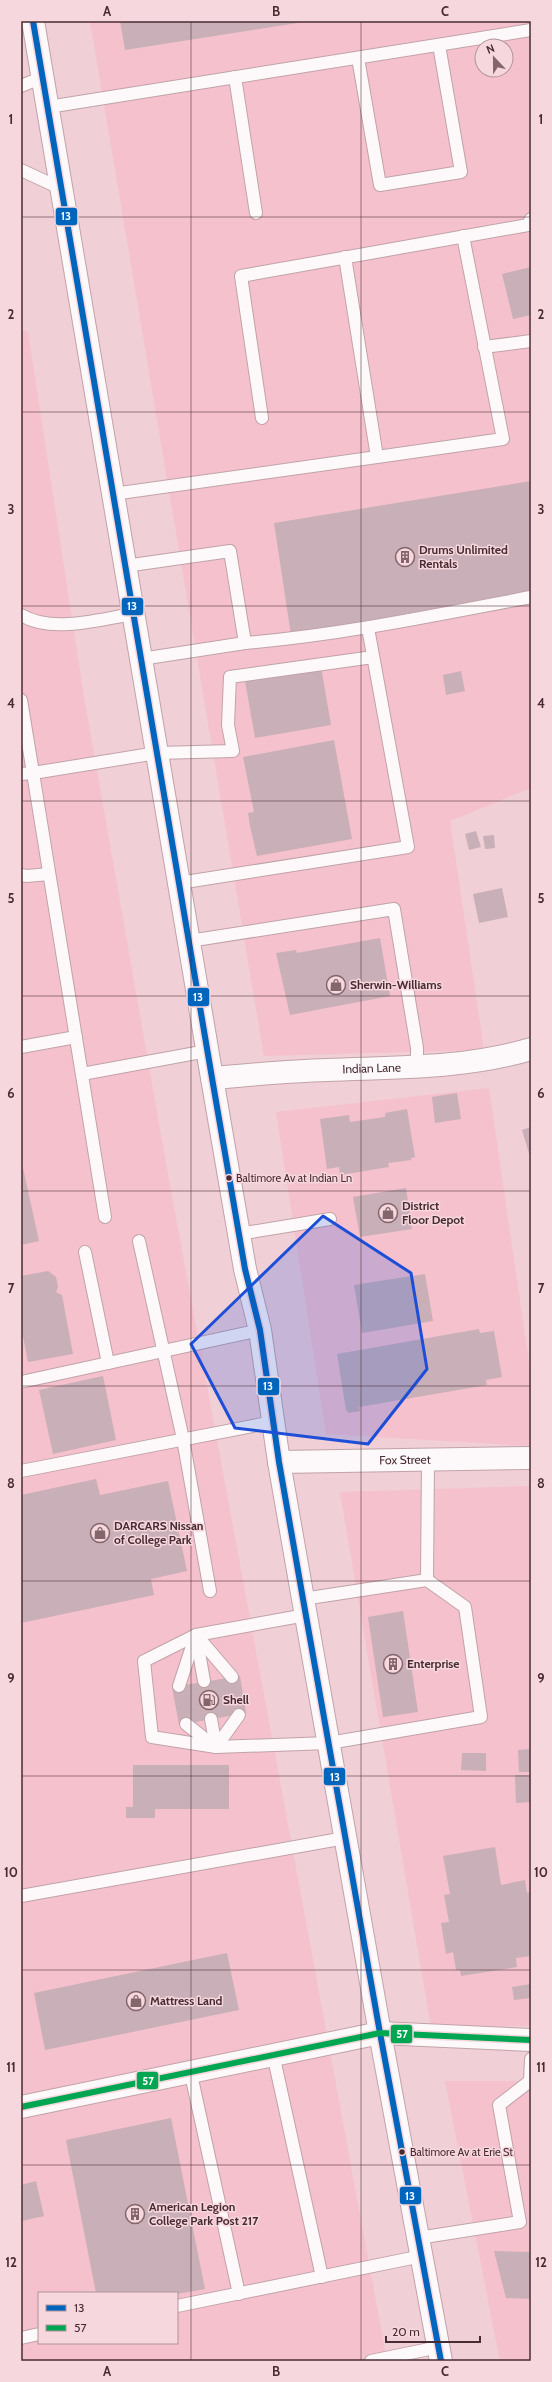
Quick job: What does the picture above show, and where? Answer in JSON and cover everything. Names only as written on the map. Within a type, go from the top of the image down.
[{"type":"main road","points":[[33,21],[207,1051],[239,1234],[260,1330],[279,1462],[304,1607],[380,2033],[440,2354]]},
{"type":"main road","name":"Indian Lane","points":[[212,1078],[325,1070],[417,1067],[475,1062],[531,1049]]},
{"type":"main road","name":"Fox Street","points":[[279,1462],[531,1458]]},
{"type":"main road","points":[[21,2107],[190,2070],[380,2033],[531,2040]]},
{"type":"lane","points":[[48,107],[531,30]]},
{"type":"lane","points":[[358,58],[380,185],[461,172],[439,45]]},
{"type":"lane","points":[[21,86],[43,77]]},
{"type":"lane","points":[[234,77],[256,213]]},
{"type":"lane","points":[[21,170],[62,189]]},
{"type":"lane","points":[[262,418],[241,276],[528,225],[531,219]]},
{"type":"lane","points":[[113,494],[503,438],[463,236]]},
{"type":"lane","points":[[345,258],[376,457]]},
{"type":"lane","points":[[484,347],[531,341]]},
{"type":"lane","points":[[125,566],[230,551],[245,643]]},
{"type":"lane","points":[[141,659],[245,643],[368,628],[531,597]]},
{"type":"lane","points":[[21,615],[29,619],[58,624],[134,614]]},
{"type":"lane","points":[[179,883],[408,847],[368,628]]},
{"type":"lane","points":[[27,774],[157,753],[233,751],[228,725],[230,677],[373,657]]},
{"type":"lane","points":[[21,700],[27,774],[49,874],[105,1217]]},
{"type":"lane","points":[[21,875],[27,876],[49,874]]},
{"type":"lane","points":[[189,941],[394,909],[417,1048],[417,1067]]},
{"type":"lane","points":[[21,1047],[76,1037]]},
{"type":"lane","points":[[82,1074],[207,1051]]},
{"type":"lane","points":[[239,1234],[330,1219]]},
{"type":"lane","points":[[139,1241],[183,1439],[210,1591]]},
{"type":"lane","points":[[85,1252],[108,1364]]},
{"type":"lane","points":[[21,1382],[260,1330]]},
{"type":"lane","points":[[21,1471],[273,1422]]},
{"type":"lane","points":[[427,1580],[428,1459]]},
{"type":"lane","points":[[427,1580],[465,1607],[481,1717],[329,1743],[216,1747],[152,1737],[144,1661],[196,1635],[304,1607],[427,1580]]},
{"type":"lane","points":[[196,1635],[232,1677]]},
{"type":"lane","points":[[196,1635],[204,1681]]},
{"type":"lane","points":[[179,1686],[196,1635]]},
{"type":"lane","points":[[216,1747],[238,1715]]},
{"type":"lane","points":[[211,1719],[216,1747]]},
{"type":"lane","points":[[186,1724],[216,1747]]},
{"type":"lane","points":[[21,1896],[345,1838]]},
{"type":"lane","points":[[273,2054],[322,2276]]},
{"type":"lane","points":[[178,2306],[322,2276],[420,2247],[520,2222],[499,2105],[530,2081],[531,2059]]},
{"type":"lane","points":[[190,2070],[240,2294]]},
{"type":"lane","points":[[21,2338],[38,2334]]},
{"type":"lane","points":[[371,2361],[440,2354]]},
{"type":"highlighted area","points":[[323,1216],[411,1273],[427,1369],[368,1444],[235,1428],[191,1344]]},
{"type":"shaded area","points":[[90,21],[531,21],[531,788],[450,821],[484,1050],[264,1056]]},
{"type":"shaded area","points":[[21,330],[28,332],[84,697],[169,1180],[387,2361],[21,2361]]},
{"type":"shaded area","points":[[489,1088],[531,1376],[531,1446],[326,1434],[276,1112]]},
{"type":"shaded area","points":[[531,1486],[531,2026],[431,2027],[340,1492]]},
{"type":"shaded area","points":[[445,2081],[531,2081],[531,2361],[500,2361]]},
{"type":"building","points":[[120,21],[304,21],[304,22],[125,50]]},
{"type":"building","points":[[531,267],[531,315],[513,319],[502,274]]},
{"type":"building","name":"Drums Unlimited Rentals","points":[[531,481],[531,591],[291,635],[274,523]]},
{"type":"building","points":[[321,667],[331,725],[255,738],[245,681]]},
{"type":"building","points":[[461,671],[465,691],[446,695],[443,675]]},
{"type":"building","points":[[334,740],[352,839],[257,856],[248,813],[254,812],[243,757]]},
{"type":"building","points":[[476,831],[481,847],[469,850],[465,834]]},
{"type":"building","points":[[494,835],[495,848],[485,849],[483,836]]},
{"type":"building","points":[[502,888],[508,917],[479,923],[473,894]]},
{"type":"building","name":"Sherwin-Williams","points":[[380,938],[390,996],[290,1015],[276,953],[296,950],[297,953]]},
{"type":"building","points":[[457,1093],[461,1119],[435,1123],[432,1097]]},
{"type":"building","points":[[407,1109],[415,1157],[411,1158],[411,1160],[388,1163],[389,1167],[340,1175],[339,1167],[327,1169],[320,1119],[349,1115],[350,1122],[385,1117],[385,1113]]},
{"type":"building","points":[[531,1127],[531,1160],[522,1130]]},
{"type":"building","points":[[21,1159],[39,1241],[21,1245]]},
{"type":"building","points":[[406,1188],[412,1229],[360,1237],[353,1197]]},
{"type":"building","points":[[48,1271],[56,1277],[58,1287],[56,1292],[62,1295],[73,1354],[28,1362],[21,1326],[21,1276]]},
{"type":"building","points":[[425,1274],[433,1321],[362,1333],[354,1285]]},
{"type":"building","points":[[479,1329],[480,1333],[494,1331],[502,1377],[486,1380],[487,1385],[359,1407],[360,1411],[349,1413],[346,1410],[337,1354]]},
{"type":"building","points":[[103,1376],[116,1440],[53,1454],[39,1390]]},
{"type":"building","name":"DARCARS Nissan of College Park","points":[[96,1479],[100,1495],[168,1481],[187,1571],[151,1579],[154,1595],[21,1623],[21,1495]]},
{"type":"building","name":"Enterprise","points":[[403,1611],[418,1712],[383,1717],[368,1617]]},
{"type":"building","name":"Shell","points":[[240,1676],[246,1713],[179,1725],[172,1687]]},
{"type":"building","points":[[531,1749],[531,1772],[519,1772],[518,1750]]},
{"type":"building","points":[[462,1753],[486,1753],[486,1771],[461,1770]]},
{"type":"building","points":[[133,1765],[229,1765],[229,1809],[155,1809],[155,1818],[126,1818],[126,1807],[133,1807]]},
{"type":"building","points":[[515,1775],[531,1775],[531,1802],[516,1803]]},
{"type":"building","points":[[495,1847],[501,1885],[525,1880],[527,1893],[531,1892],[531,1956],[516,1958],[517,1967],[461,1976],[460,1970],[456,1970],[453,1952],[446,1954],[441,1923],[449,1922],[444,1895],[450,1894],[443,1856]]},
{"type":"building","name":"Mattress Land","points":[[227,1953],[239,2010],[45,2050],[34,1993]]},
{"type":"building","points":[[531,1984],[531,1998],[514,2000],[512,1987]]},
{"type":"building","name":"American Legion College Park Post 217","points":[[171,2118],[205,2289],[178,2294],[178,2292],[96,2292],[66,2140]]},
{"type":"building","points":[[36,2181],[44,2216],[22,2221],[21,2185]]},
{"type":"building","points":[[494,2251],[531,2252],[531,2299],[506,2298]]},
{"type":"transit line","name":"13","points":[[33,21],[245,1269],[260,1330],[279,1462],[303,1599],[380,2033],[441,2361]]},
{"type":"transit line","name":"57","points":[[21,2107],[380,2033],[531,2040]]},
{"type":"place","name":"Drums Unlimited Rentals","points":[[405,557]]},
{"type":"place","name":"Sherwin-Williams","points":[[336,985]]},
{"type":"place","name":"Baltimore Av at Indian Ln","points":[[229,1178]]},
{"type":"place","name":"District Floor Depot","points":[[388,1213]]},
{"type":"place","name":"DARCARS Nissan of College Park","points":[[100,1533]]},
{"type":"place","name":"Enterprise","points":[[393,1664]]},
{"type":"place","name":"Shell","points":[[209,1700]]},
{"type":"place","name":"Mattress Land","points":[[136,2001]]},
{"type":"place","name":"Baltimore Av at Erie St","points":[[402,2152]]},
{"type":"place","name":"American Legion College Park Post 217","points":[[135,2214]]}]
